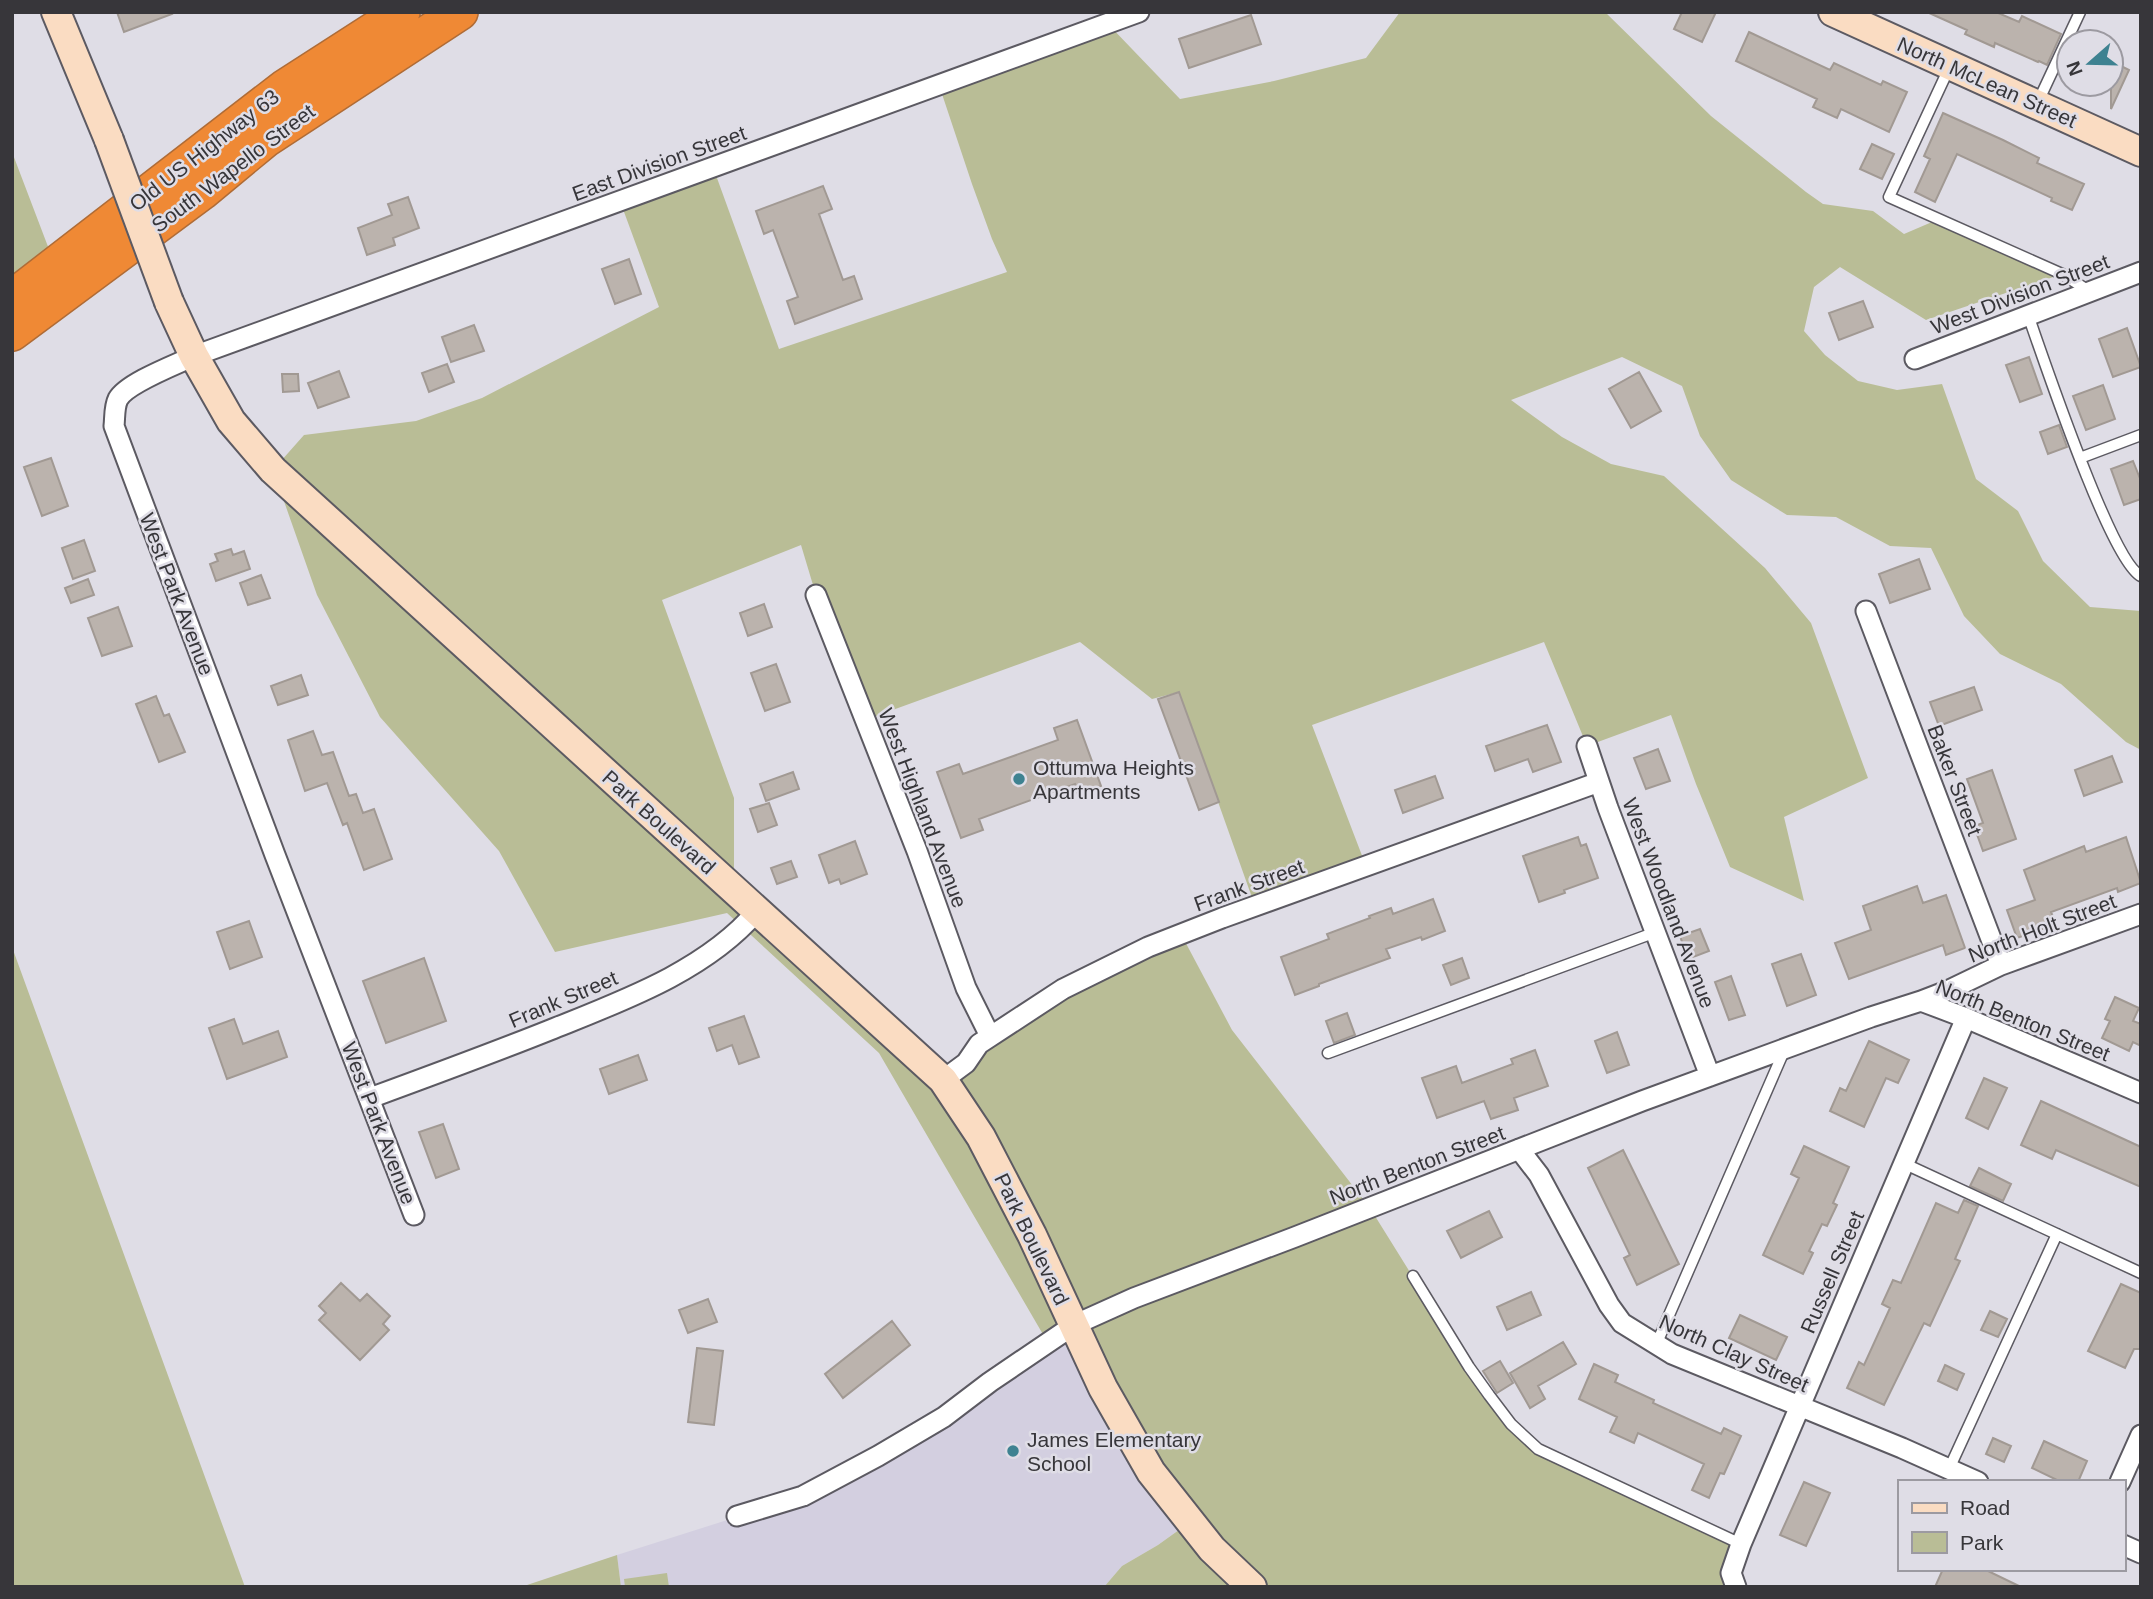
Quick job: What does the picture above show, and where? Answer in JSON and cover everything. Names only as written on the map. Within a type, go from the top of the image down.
[{"type":"highway","name":"Old US Highway 63","points":[[12,298],[284,88],[402,12]]},
{"type":"highway","name":"South Wapello Street","points":[[12,333],[202,191],[266,139],[460,12]]},
{"type":"main road","points":[[56,12],[109,141],[169,302],[194,356]]},
{"type":"main road","name":"North McLean Street","points":[[1833,12],[2141,152]]},
{"type":"main road","name":"Park Boulevard","points":[[194,356],[231,421],[273,470],[943,1080],[981,1136],[1032,1235],[1103,1388],[1151,1472],[1212,1549],[1252,1587]]},
{"type":"street","name":"East Division Street","points":[[194,356],[1139,12]]},
{"type":"street","name":"West Division Street","points":[[1914,359],[2141,272]]},
{"type":"street","name":"West Park Avenue","points":[[194,356],[123,392],[116,402],[114,426],[278,864],[414,1214]]},
{"type":"street","name":"West Highland Avenue","points":[[816,595],[917,850],[966,989],[990,1036]]},
{"type":"street","name":"Baker Street","points":[[1866,611],[2001,965]]},
{"type":"street","name":"West Woodland Avenue","points":[[1587,746],[1710,1076]]},
{"type":"street","name":"Frank Street","points":[[943,1080],[966,1063],[979,1044],[990,1036],[1063,989],[1148,947],[1599,782]]},
{"type":"street","name":"Frank Street","points":[[370,1098],[584,1016],[665,979],[706,957],[738,933],[757,911]]},
{"type":"street","name":"North Holt Street","points":[[1921,1001],[2001,965],[2137,919]]},
{"type":"street","name":"North Benton Street","points":[[737,1516],[803,1496],[878,1456],[944,1417],[1074,1325],[1134,1298],[1710,1076],[1921,1001],[2141,1093]]},
{"type":"street","name":"Russell Street","points":[[1736,1587],[1731,1573],[1741,1544],[1966,1018]]},
{"type":"street","name":"North Clay Street","points":[[1519,1149],[1539,1175],[1609,1305],[1622,1323],[1672,1354],[1974,1480]]},
{"type":"street","points":[[2121,1480],[2141,1434]]},
{"type":"street","points":[[2125,1546],[2141,1553]]},
{"type":"lane","points":[[2037,104],[2080,12]]},
{"type":"lane","points":[[1950,65],[1889,197],[2062,274],[2090,291]]},
{"type":"lane","points":[[2028,315],[2110,532],[2133,572],[2141,576]]},
{"type":"lane","points":[[2080,458],[2141,435]]},
{"type":"lane","points":[[1328,1053],[1657,931]]},
{"type":"lane","points":[[1656,1345],[1785,1048]]},
{"type":"lane","points":[[1903,1163],[2141,1273]]},
{"type":"lane","points":[[1949,1469],[2057,1234]]},
{"type":"lane","points":[[1413,1276],[1489,1395],[1511,1424],[1538,1449],[1741,1544]]},
{"type":"shaded area","name":"James Elementary School","points":[[1074,1325],[1191,1521],[1122,1566],[1104,1587],[621,1587],[617,1555],[803,1496]]},
{"type":"green space","points":[[1400,12],[1605,12],[1711,116],[1823,204],[1873,211],[1904,234],[1939,219],[2062,274],[1926,320],[1840,267],[1814,287],[1804,331],[1825,355],[1858,381],[1897,390],[1942,384],[1976,479],[2018,511],[2043,561],[2090,607],[2141,611],[2141,750],[2126,742],[2061,684],[2000,654],[1964,616],[1931,548],[1890,546],[1836,517],[1787,515],[1731,480],[1700,436],[1682,386],[1622,357],[1511,400],[1562,437],[1611,464],[1664,476],[1765,568],[1811,623],[1868,778],[1784,817],[1804,901],[1730,867],[1671,715],[1587,746],[1544,642],[1312,725],[1366,866],[1255,906],[1179,692],[1152,699],[1080,642],[865,720],[816,595],[801,545],[662,600],[734,798],[734,890],[942,1080],[979,1044],[1181,934],[1232,1030],[1370,1208],[1469,1367],[1538,1449],[1741,1544],[1736,1587],[1104,1587],[1122,1566],[1190,1522],[1074,1325],[1048,1343],[879,1053],[727,913],[555,952],[499,851],[380,717],[317,595],[273,470],[304,435],[416,421],[482,398],[659,307],[620,201],[713,167],[779,349],[1007,272],[972,184],[939,85],[1108,24],[1180,99],[1274,81],[1366,58]]},
{"type":"green space","points":[[12,152],[55,265],[12,298]]},
{"type":"green space","points":[[12,947],[245,1587],[12,1587]]},
{"type":"green space","points":[[617,1555],[621,1587],[521,1587]]},
{"type":"green space","points":[[667,1573],[669,1587],[625,1587],[624,1579]]},
{"type":"building","points":[[117,12],[171,12],[172,14],[124,32]]},
{"type":"building","points":[[1682,12],[1716,12],[1702,42],[1674,29]]},
{"type":"building","points":[[1927,12],[1996,12],[2019,22],[2022,16],[2055,31],[2055,47],[2047,65],[1995,43],[1994,47],[1965,34],[1967,30]]},
{"type":"building","points":[[1251,15],[1261,44],[1189,68],[1179,39]]},
{"type":"building","points":[[1749,32],[1830,70],[1834,63],[1881,85],[1883,81],[1907,92],[1889,132],[1841,109],[1837,118],[1813,107],[1817,99],[1736,61]]},
{"type":"building","points":[[1943,113],[2039,158],[2037,163],[2084,184],[2072,210],[1957,154],[1935,202],[1915,192],[1930,159],[1924,156]]},
{"type":"building","points":[[1872,144],[1894,154],[1882,179],[1860,169]]},
{"type":"building","points":[[823,186],[832,209],[819,214],[843,280],[854,276],[862,299],[795,324],[787,301],[798,297],[773,230],[764,234],[756,211]]},
{"type":"building","points":[[408,197],[419,228],[393,238],[395,245],[367,255],[358,228],[392,215],[388,204]]},
{"type":"building","points":[[629,259],[641,294],[615,304],[602,269]]},
{"type":"building","points":[[1863,301],[1873,327],[1839,340],[1829,313]]},
{"type":"building","points":[[474,325],[484,351],[451,362],[442,337]]},
{"type":"building","points":[[2127,328],[2141,367],[2113,377],[2099,339]]},
{"type":"building","points":[[2029,357],[2042,394],[2020,402],[2006,365]]},
{"type":"building","points":[[447,364],[454,382],[429,392],[422,373]]},
{"type":"building","points":[[339,371],[349,397],[318,408],[308,383]]},
{"type":"building","points":[[1639,372],[1661,411],[1631,428],[1609,389]]},
{"type":"building","points":[[282,374],[298,374],[299,391],[283,392]]},
{"type":"building","points":[[2103,385],[2115,419],[2086,430],[2073,396]]},
{"type":"building","points":[[2059,425],[2067,447],[2048,454],[2040,432]]},
{"type":"building","points":[[51,458],[68,506],[42,516],[24,467]]},
{"type":"building","points":[[2133,461],[2141,481],[2141,499],[2124,505],[2111,469]]},
{"type":"building","points":[[84,540],[95,571],[73,579],[62,548]]},
{"type":"building","points":[[231,549],[233,555],[244,551],[250,569],[216,581],[210,564],[218,561],[215,554]]},
{"type":"building","points":[[1919,559],[1930,589],[1890,603],[1879,574]]},
{"type":"building","points":[[261,575],[270,598],[248,605],[240,583]]},
{"type":"building","points":[[88,579],[94,595],[71,603],[65,588]]},
{"type":"building","points":[[764,604],[772,627],[748,636],[740,613]]},
{"type":"building","points":[[118,607],[132,646],[102,656],[88,618]]},
{"type":"building","points":[[776,664],[790,702],[765,711],[751,673]]},
{"type":"building","points":[[301,675],[308,695],[278,705],[271,686]]},
{"type":"building","points":[[1974,687],[1982,710],[1939,726],[1930,702]]},
{"type":"building","points":[[1179,692],[1219,802],[1199,810],[1158,699]]},
{"type":"building","points":[[156,696],[164,716],[169,714],[185,752],[159,762],[136,704]]},
{"type":"building","name":"Ottumwa Heights Apartments","points":[[1077,720],[1101,786],[1078,795],[1075,784],[979,819],[983,830],[961,838],[937,772],[959,764],[963,774],[1058,740],[1054,728]]},
{"type":"building","points":[[1547,725],[1561,762],[1533,772],[1528,759],[1495,771],[1486,746]]},
{"type":"building","points":[[313,731],[322,755],[333,752],[349,796],[356,794],[363,813],[374,809],[392,859],[364,870],[347,823],[343,825],[327,783],[305,791],[288,740]]},
{"type":"building","points":[[1658,749],[1670,781],[1646,789],[1634,758]]},
{"type":"building","points":[[2112,756],[2122,782],[2084,796],[2075,770]]},
{"type":"building","points":[[1992,770],[2016,839],[1983,851],[1974,826],[1983,823],[1967,779]]},
{"type":"building","points":[[793,772],[799,789],[766,801],[760,784]]},
{"type":"building","points":[[1435,776],[1443,798],[1403,813],[1395,790]]},
{"type":"building","points":[[769,803],[777,825],[758,832],[750,809]]},
{"type":"building","points":[[1578,837],[1581,846],[1586,844],[1598,878],[1539,902],[1523,856]]},
{"type":"building","points":[[2126,837],[2141,883],[2118,892],[2117,888],[2051,912],[2056,924],[2017,938],[2007,910],[2035,900],[2024,870],[2084,846],[2086,852]]},
{"type":"building","points":[[855,841],[867,874],[841,884],[839,879],[829,883],[819,855]]},
{"type":"building","points":[[791,861],[797,877],[777,884],[771,868]]},
{"type":"building","points":[[1917,886],[1923,903],[1946,895],[1965,948],[1946,955],[1943,945],[1849,979],[1835,943],[1871,930],[1863,906]]},
{"type":"building","points":[[1433,899],[1445,931],[1386,949],[1390,958],[1295,995],[1281,957],[1329,939],[1327,934],[1370,918],[1369,916],[1391,908],[1393,914]]},
{"type":"building","points":[[249,921],[262,957],[230,969],[217,932]]},
{"type":"building","points":[[1700,929],[1709,951],[1688,959],[1680,936]]},
{"type":"building","points":[[1801,954],[1816,995],[1787,1006],[1772,964]]},
{"type":"building","points":[[424,958],[446,1021],[386,1043],[363,981]]},
{"type":"building","points":[[1462,958],[1469,978],[1451,985],[1443,965]]},
{"type":"building","points":[[1731,976],[1745,1015],[1729,1020],[1715,982]]},
{"type":"building","points":[[2115,997],[2139,1008],[2133,1021],[2141,1024],[2141,1046],[2133,1042],[2129,1051],[2102,1038],[2110,1021],[2105,1019]]},
{"type":"building","points":[[1347,1013],[1355,1035],[1334,1043],[1326,1021]]},
{"type":"building","points":[[744,1016],[759,1057],[739,1064],[732,1045],[717,1051],[709,1028]]},
{"type":"building","points":[[234,1019],[243,1044],[278,1031],[287,1057],[227,1079],[209,1028]]},
{"type":"building","points":[[1617,1032],[1629,1065],[1607,1073],[1595,1041]]},
{"type":"building","points":[[1869,1041],[1909,1060],[1898,1083],[1886,1078],[1864,1127],[1830,1111],[1840,1088],[1846,1091]]},
{"type":"building","points":[[1535,1050],[1548,1086],[1514,1098],[1518,1110],[1491,1119],[1484,1101],[1437,1118],[1422,1078],[1456,1066],[1462,1083],[1513,1064],[1511,1059]]},
{"type":"building","points":[[638,1055],[647,1080],[609,1094],[600,1069]]},
{"type":"building","points":[[1984,1078],[2007,1088],[1988,1129],[1966,1118]]},
{"type":"building","points":[[2041,1101],[2141,1147],[2141,1187],[2056,1150],[2052,1159],[2021,1145]]},
{"type":"building","points":[[443,1124],[459,1169],[436,1178],[419,1132]]},
{"type":"building","points":[[1804,1146],[1849,1167],[1833,1203],[1837,1205],[1827,1226],[1822,1224],[1809,1251],[1813,1253],[1803,1274],[1763,1255],[1799,1178],[1791,1174]]},
{"type":"building","points":[[1623,1150],[1679,1264],[1637,1285],[1624,1258],[1630,1255],[1588,1168]]},
{"type":"building","points":[[1979,1168],[2011,1184],[2003,1201],[1970,1186]]},
{"type":"building","points":[[1964,1200],[1978,1206],[1955,1259],[1960,1261],[1930,1326],[1924,1323],[1884,1405],[1847,1388],[1859,1362],[1864,1365],[1890,1308],[1882,1304],[1893,1280],[1901,1283],[1936,1203],[1958,1213]]},
{"type":"building","points":[[1489,1211],[1502,1237],[1461,1258],[1447,1231]]},
{"type":"building","points":[[341,1283],[360,1301],[367,1294],[390,1316],[383,1324],[389,1330],[360,1360],[319,1320],[326,1313],[319,1306]]},
{"type":"building","points":[[2121,1284],[2141,1293],[2141,1349],[2134,1349],[2125,1368],[2088,1351]]},
{"type":"building","points":[[1531,1292],[1541,1315],[1507,1330],[1497,1307]]},
{"type":"building","points":[[708,1299],[717,1322],[688,1333],[679,1310]]},
{"type":"building","points":[[1990,1311],[2007,1319],[1998,1337],[1981,1330]]},
{"type":"building","points":[[1740,1315],[1787,1337],[1776,1360],[1729,1338]]},
{"type":"building","points":[[892,1321],[910,1345],[843,1398],[825,1374]]},
{"type":"building","points":[[1563,1342],[1576,1364],[1538,1386],[1545,1399],[1530,1408],[1510,1373]]},
{"type":"building","points":[[697,1348],[723,1351],[714,1425],[688,1422]]},
{"type":"building","points":[[1500,1361],[1513,1383],[1497,1393],[1483,1371]]},
{"type":"building","points":[[1594,1364],[1618,1375],[1615,1382],[1654,1400],[1653,1403],[1721,1434],[1724,1428],[1741,1436],[1724,1474],[1720,1473],[1709,1498],[1692,1490],[1704,1464],[1638,1433],[1634,1443],[1610,1432],[1617,1417],[1579,1399]]},
{"type":"building","points":[[1945,1365],[1964,1374],[1957,1390],[1938,1381]]},
{"type":"building","points":[[1993,1438],[2011,1446],[2004,1462],[1986,1454]]},
{"type":"building","points":[[2044,1441],[2087,1461],[2079,1480],[2057,1480],[2032,1468]]},
{"type":"building","points":[[1804,1482],[1830,1493],[1806,1546],[1780,1535]]},
{"type":"building","points":[[1942,1571],[1988,1571],[2021,1587],[1935,1587]]},
{"type":"place","name":"Ottumwa Heights Apartments","points":[[1019,779]]},
{"type":"place","name":"James Elementary School","points":[[1013,1451]]}]
